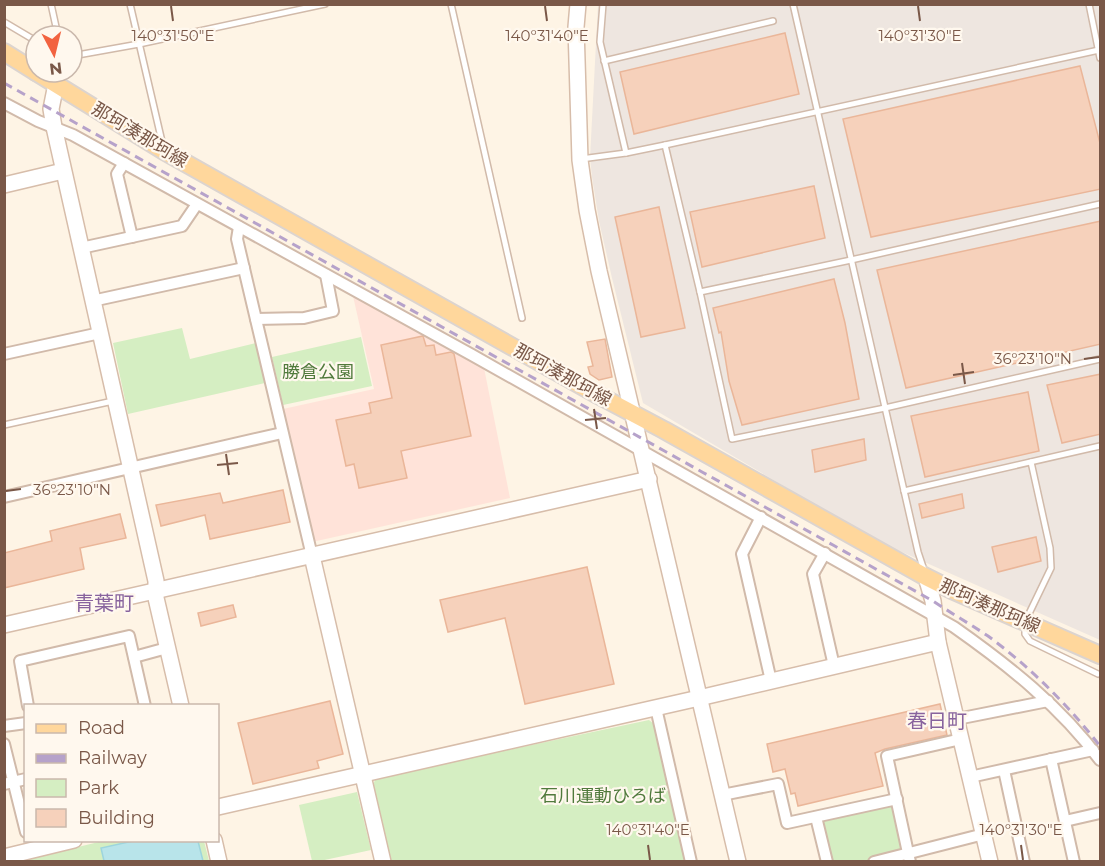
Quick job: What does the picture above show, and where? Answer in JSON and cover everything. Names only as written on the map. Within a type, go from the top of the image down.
[{"type":"main road","name":"那珂湊那珂線","points":[[4,52],[24,64]]},
{"type":"main road","name":"那珂湊那珂線","points":[[56,84],[164,151],[926,577],[1101,655]]},
{"type":"street","points":[[578,4],[576,27],[580,160],[587,210],[599,271],[738,861]]},
{"type":"street","points":[[56,84],[51,109],[54,127],[156,581],[155,592],[181,704]]},
{"type":"street","points":[[4,103],[38,121],[73,135],[124,163],[472,355],[934,615],[967,636],[1025,681],[1048,701],[1101,760]]},
{"type":"street","points":[[124,163],[117,174],[132,237]]},
{"type":"street","points":[[4,185],[63,171]]},
{"type":"street","points":[[81,248],[182,226],[197,204]]},
{"type":"street","points":[[239,227],[237,239],[383,861]]},
{"type":"street","points":[[93,301],[244,268]]},
{"type":"street","points":[[256,319],[304,318],[333,311],[326,275]]},
{"type":"street","points":[[4,354],[100,333]]},
{"type":"street","points":[[4,497],[282,433]]},
{"type":"street","points":[[4,625],[649,479]]},
{"type":"street","points":[[761,517],[741,554],[771,681]]},
{"type":"street","points":[[825,553],[813,574],[834,666]]},
{"type":"street","points":[[926,577],[933,601],[938,642],[990,861]]},
{"type":"street","points":[[28,704],[20,661],[129,636],[145,704]]},
{"type":"street","points":[[219,807],[938,642]]},
{"type":"street","points":[[134,657],[167,648]]},
{"type":"street","points":[[957,719],[1048,701]]},
{"type":"street","points":[[656,708],[691,861]]},
{"type":"street","points":[[4,726],[24,723]]},
{"type":"street","points":[[910,857],[887,756],[961,739]]},
{"type":"street","points":[[4,744],[9,783],[24,826]]},
{"type":"street","points":[[970,777],[1093,750]]},
{"type":"street","points":[[1051,759],[1074,861]]},
{"type":"street","points":[[1004,770],[1024,861]]},
{"type":"street","points":[[9,783],[24,779]]},
{"type":"street","points":[[722,795],[778,784],[787,823],[897,799]]},
{"type":"street","points":[[1065,821],[1101,813]]},
{"type":"street","points":[[816,817],[827,861]]},
{"type":"street","points":[[874,861],[910,857],[984,834]]},
{"type":"street","points":[[4,857],[29,846],[59,842]]},
{"type":"street","points":[[214,842],[219,861]]},
{"type":"lane","points":[[51,4],[55,24]]},
{"type":"lane","points":[[130,4],[164,151]]},
{"type":"lane","points":[[84,54],[326,4]]},
{"type":"lane","points":[[451,4],[522,318]]},
{"type":"lane","points":[[603,4],[600,42],[626,153]]},
{"type":"lane","points":[[793,4],[920,560],[926,577]]},
{"type":"lane","points":[[1089,4],[1101,58]]},
{"type":"lane","points":[[604,61],[773,21]]},
{"type":"lane","points":[[4,22],[24,34]]},
{"type":"lane","points":[[580,160],[626,153],[817,113],[1099,50]]},
{"type":"lane","points":[[665,145],[732,439],[885,408],[1101,359]]},
{"type":"lane","points":[[700,292],[1101,204]]},
{"type":"lane","points":[[4,425],[115,400]]},
{"type":"lane","points":[[904,491],[1101,446]]},
{"type":"lane","points":[[1031,462],[1050,548],[1051,568],[1025,622],[1025,634],[1030,641],[1098,674]]},
{"type":"shaded area","points":[[598,5],[1100,5],[1100,640],[877,541],[643,403],[599,221],[592,177],[590,158]]},
{"type":"shaded area","points":[[353,296],[484,368],[510,498],[312,542],[283,409],[374,389]]},
{"type":"green space","points":[[182,328],[190,359],[256,343],[265,383],[128,414],[113,343]]},
{"type":"green space","name":"勝倉公園","points":[[361,337],[372,386],[283,405],[272,357]]},
{"type":"green space","name":"石川運動ひろば","points":[[649,720],[654,724],[686,861],[389,861],[371,789],[376,778]]},
{"type":"green space","points":[[357,792],[371,850],[312,861],[299,805]]},
{"type":"green space","points":[[897,799],[909,853],[874,861],[827,861],[816,817]]},
{"type":"green space","points":[[99,842],[204,842],[209,861],[16,862]]},
{"type":"water","points":[[128,842],[198,842],[203,861],[104,861],[101,848]]},
{"type":"building","points":[[785,33],[799,94],[634,134],[620,72]]},
{"type":"building","points":[[1080,66],[1101,147],[1101,189],[871,237],[843,119]]},
{"type":"building","points":[[814,186],[825,238],[702,267],[690,212]]},
{"type":"building","points":[[659,207],[685,328],[641,337],[615,217]]},
{"type":"building","points":[[1101,221],[1101,344],[906,388],[877,270]]},
{"type":"building","points":[[834,279],[859,399],[742,425],[729,381],[721,332],[719,333],[713,308]]},
{"type":"building","points":[[423,336],[426,346],[434,345],[436,355],[451,352],[454,354],[471,436],[401,451],[407,478],[359,488],[354,464],[346,466],[336,420],[371,413],[369,403],[392,398],[381,345]]},
{"type":"building","points":[[605,339],[612,377],[599,380],[590,374],[588,367],[593,366],[587,342]]},
{"type":"building","points":[[1101,374],[1101,434],[1062,443],[1047,385]]},
{"type":"building","points":[[1028,392],[1039,451],[925,477],[911,416]]},
{"type":"building","points":[[864,439],[866,460],[815,472],[812,450]]},
{"type":"building","points":[[283,490],[290,522],[210,539],[205,515],[161,526],[156,505],[220,493],[223,503]]},
{"type":"building","points":[[962,494],[964,508],[922,518],[919,504]]},
{"type":"building","points":[[120,514],[126,538],[80,548],[84,569],[4,588],[4,553],[52,541],[50,531]]},
{"type":"building","points":[[1036,537],[1041,561],[998,572],[992,547]]},
{"type":"building","points":[[587,567],[614,684],[525,704],[505,618],[448,632],[440,600]]},
{"type":"building","points":[[233,605],[236,617],[201,626],[198,613]]},
{"type":"building","points":[[330,701],[343,754],[317,761],[319,768],[253,784],[238,723]]},
{"type":"building","points":[[940,704],[947,735],[875,753],[883,786],[798,806],[795,793],[791,794],[785,769],[773,772],[767,744]]},
{"type":"railway","points":[[4,83],[933,601],[988,636],[1019,660],[1062,701],[1100,746]]},
{"type":"district","name":"青葉町","points":[[104,603]]},
{"type":"district","name":"春日町","points":[[937,721]]}]
